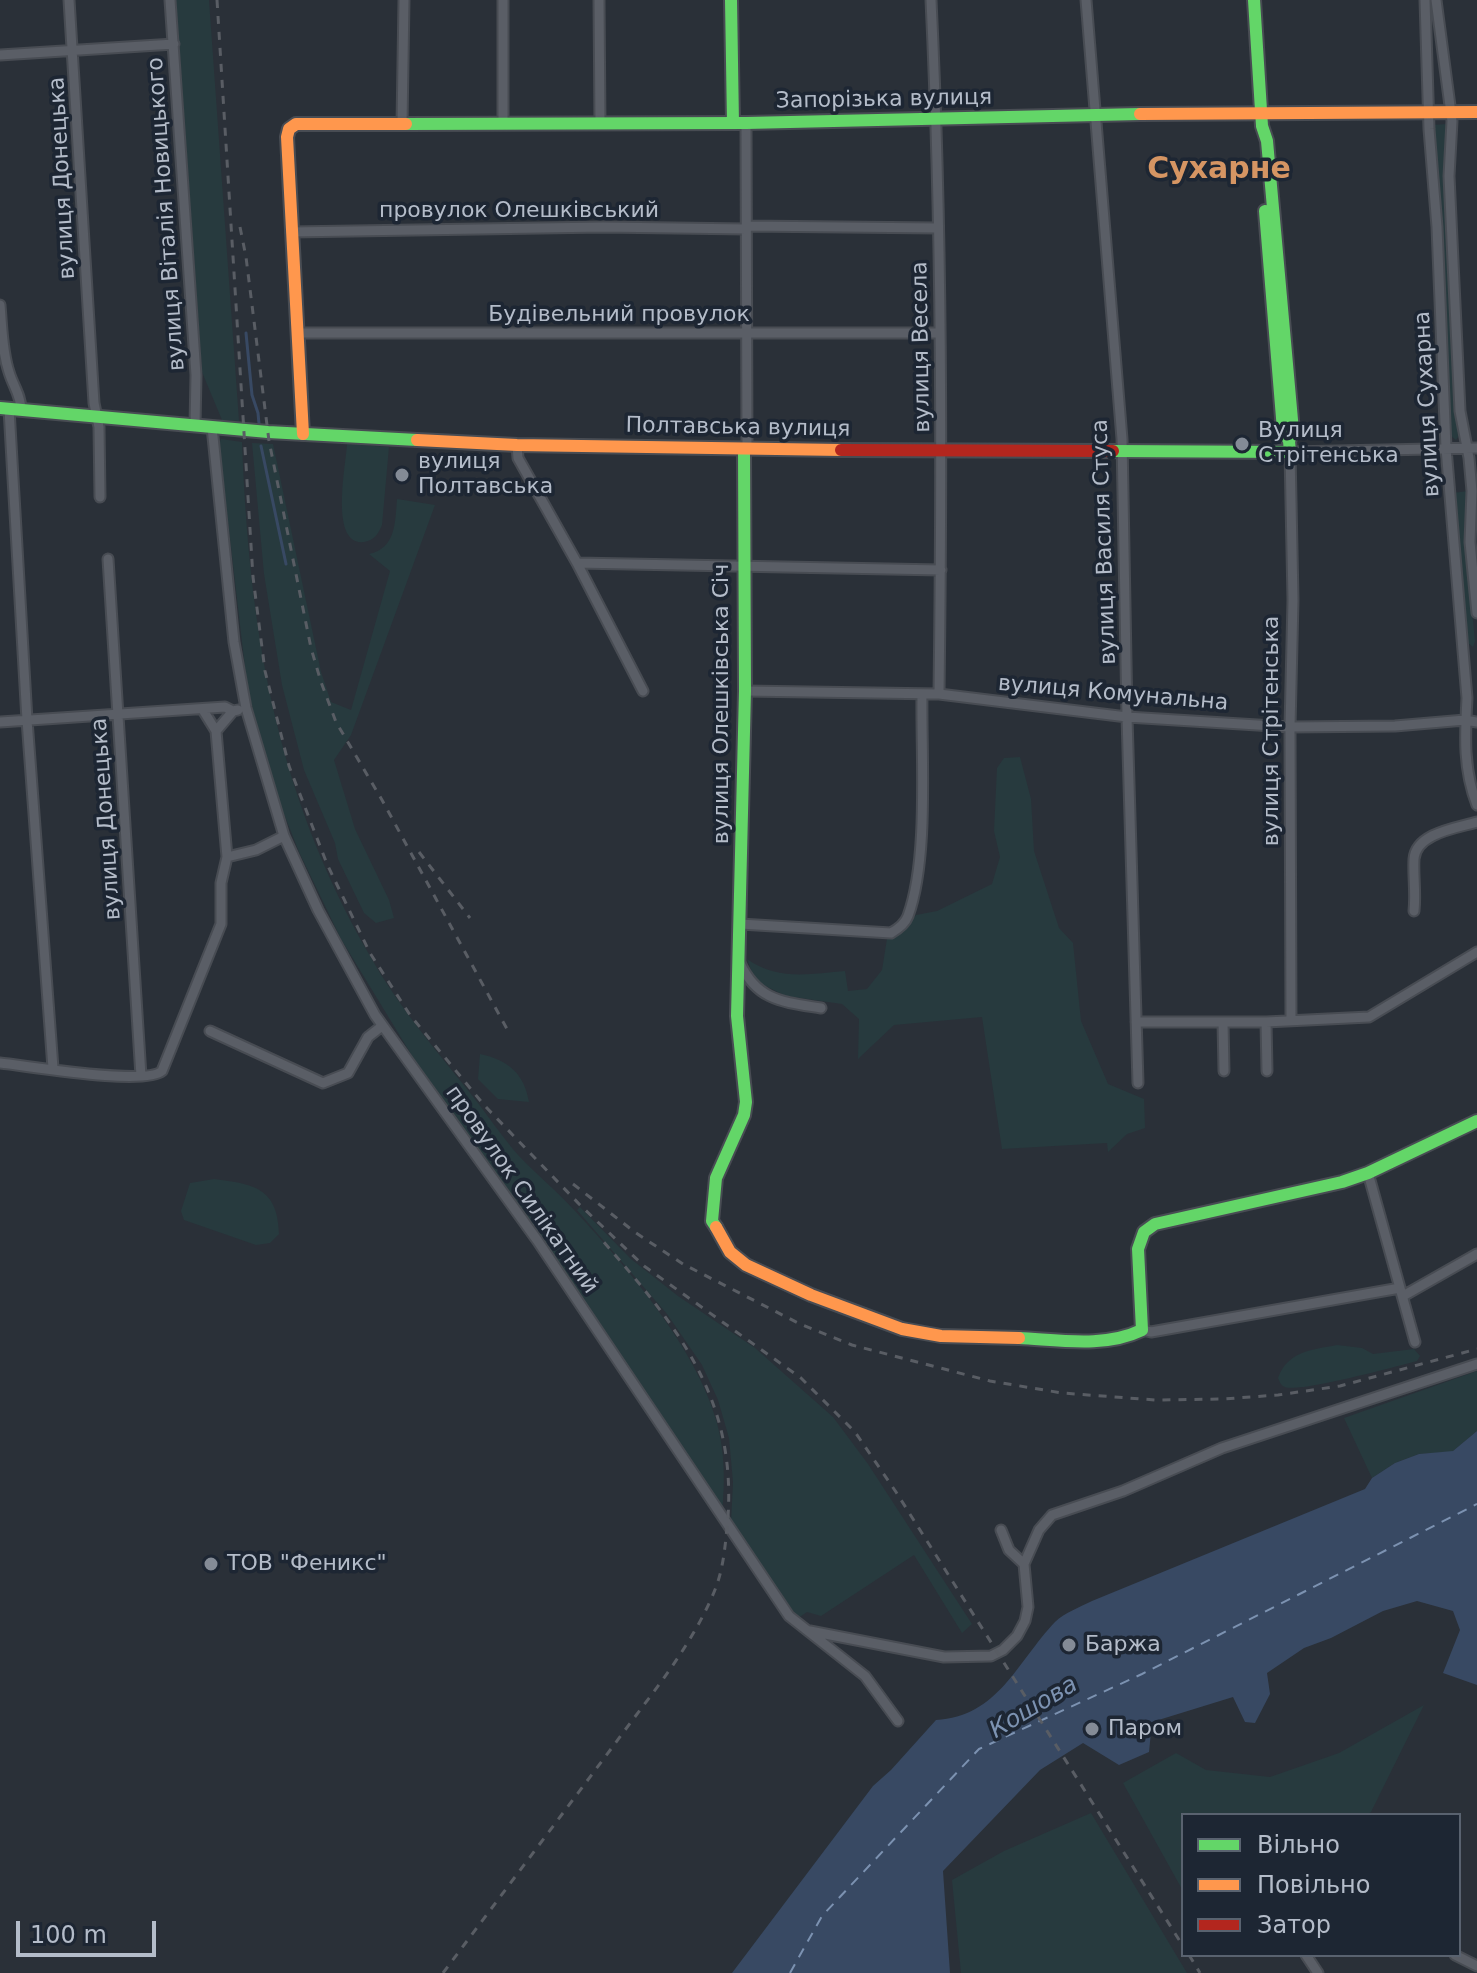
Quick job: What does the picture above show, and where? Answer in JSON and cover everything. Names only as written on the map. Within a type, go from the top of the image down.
[{"type":"street","name":"вулиця Донецька","points":[[69,0],[100,497]]},
{"type":"street","name":"вулиця Віталія Новицького","points":[[170,0],[196,375],[195,425]]},
{"type":"street","points":[[402,124],[404,0]]},
{"type":"street","points":[[503,0],[503,124]]},
{"type":"street","points":[[599,0],[600,123]]},
{"type":"street","name":"вулиця Олешківська Січ","points":[[731,0],[747,228],[743,567],[745,691],[737,1016],[746,1102],[744,1115],[721,1164],[712,1199],[712,1221],[730,1252],[746,1265],[811,1295],[902,1329],[941,1336],[1107,1341],[1130,1337],[1142,1330]]},
{"type":"street","name":"вулиця Весела","points":[[931,0],[937,119],[942,450],[939,694]]},
{"type":"street","name":"вулиця Василя Стуса","points":[[1086,0],[1123,452],[1138,1083]]},
{"type":"street","name":"вулиця Стрітенська","points":[[1254,0],[1262,123],[1260,141],[1283,430],[1289,447],[1293,600],[1291,1020]]},
{"type":"street","name":"вулиця Сухарна","points":[[1425,0],[1446,448],[1467,698],[1466,764],[1477,805]]},
{"type":"street","name":"вулиця Сухарна","points":[[1436,0],[1451,112],[1449,176],[1460,411],[1472,448],[1470,542],[1477,613]]},
{"type":"street","points":[[0,55],[174,44]]},
{"type":"street","name":"Запорізька вулиця","points":[[291,232],[287,137],[292,126],[307,123],[740,123],[1094,114],[1262,123],[1429,112],[1477,112]]},
{"type":"street","name":"провулок Олешківський","points":[[291,232],[603,227],[938,228]]},
{"type":"street","points":[[291,232],[303,434]]},
{"type":"street","points":[[0,305],[3,347],[9,372],[21,398],[10,409],[27,720],[53,1068]]},
{"type":"street","name":"Будівельний провулок","points":[[298,333],[940,333]]},
{"type":"street","name":"Полтавська вулиця","points":[[10,409],[303,434],[517,445],[1123,452],[1289,447],[1472,448]]},
{"type":"street","points":[[212,427],[234,642],[246,708],[233,711],[216,731]]},
{"type":"street","points":[[517,445],[518,458],[643,691]]},
{"type":"street","name":"вулиця Донецька","points":[[108,559],[141,1076]]},
{"type":"street","points":[[577,563],[941,570]]},
{"type":"street","points":[[1465,672],[1477,671]]},
{"type":"street","name":"вулиця Комунальна","points":[[745,691],[939,694],[1127,717],[1290,727],[1477,722]]},
{"type":"street","points":[[740,924],[891,933],[904,922],[918,871],[922,694]]},
{"type":"street","points":[[0,722],[225,707],[233,711]]},
{"type":"street","name":"провулок Силікатний","points":[[246,708],[284,836],[318,910],[382,1026],[537,1240],[780,1604],[789,1616],[865,1676],[898,1721]]},
{"type":"street","points":[[0,1063],[129,1078],[157,1076],[162,1071],[221,924],[221,883],[227,857],[216,731],[203,710]]},
{"type":"street","points":[[1414,911],[1414,854],[1418,846],[1425,839],[1477,822]]},
{"type":"street","points":[[227,857],[256,850],[284,836]]},
{"type":"street","points":[[1136,1022],[1266,1022],[1369,1017],[1477,952]]},
{"type":"street","points":[[739,960],[748,980],[766,995],[784,1002],[821,1008]]},
{"type":"street","points":[[1223,1022],[1224,1071]]},
{"type":"street","points":[[1266,1022],[1267,1071]]},
{"type":"street","points":[[210,1031],[323,1083],[348,1073],[368,1037],[382,1026]]},
{"type":"street","points":[[1477,1121],[1368,1173],[1342,1182],[1170,1219],[1144,1232],[1138,1249],[1142,1330],[1151,1332],[1401,1292],[1477,1254]]},
{"type":"street","points":[[1368,1173],[1415,1342]]},
{"type":"street","points":[[807,1630],[944,1657],[991,1656],[1003,1650],[1017,1636],[1025,1621],[1028,1607],[1024,1564],[1039,1530],[1052,1515],[1123,1491],[1222,1448],[1477,1364]]},
{"type":"street","points":[[1001,1530],[1009,1550],[1024,1564]]},
{"type":"street","points":[[1459,1957],[1477,1966]]},
{"type":"green space","points":[[176,0],[209,0],[239,421],[222,420],[202,372]]},
{"type":"green space","points":[[1447,124],[1456,440],[1451,436],[1433,125]]},
{"type":"green space","points":[[221,439],[242,442],[252,578],[273,707],[311,832],[338,894],[370,956],[418,1027],[519,1156],[569,1205],[638,1283],[677,1338],[694,1367],[717,1423],[724,1468],[722,1513],[541,1237],[414,1059],[341,939],[299,852],[280,804],[247,685],[219,444]]},
{"type":"green space","points":[[252,443],[273,444],[321,672],[331,702],[351,710],[390,571],[369,554],[378,551],[389,540],[397,499],[435,505],[351,735],[334,760],[355,829],[389,900],[394,918],[376,923],[364,913],[338,859],[335,843],[304,770],[282,685],[264,574]]},
{"type":"green space","points":[[347,444],[389,447],[382,525],[376,536],[364,542],[353,540],[346,531],[343,518]]},
{"type":"green space","points":[[1468,491],[1464,528],[1475,641],[1473,647],[1468,643],[1453,493]]},
{"type":"green space","points":[[1020,757],[1031,799],[1034,851],[1059,928],[1073,943],[1081,1021],[1108,1084],[1144,1099],[1145,1128],[1127,1134],[1108,1152],[1107,1143],[1002,1149],[982,1017],[894,1025],[858,1059],[859,1019],[842,1004],[786,996],[755,981],[747,959],[770,971],[782,973],[845,971],[848,991],[867,989],[882,970],[887,939],[899,934],[916,915],[937,911],[992,884],[1000,857],[994,831],[997,768],[1004,758]]},
{"type":"green space","points":[[480,1054],[499,1060],[513,1069],[523,1083],[529,1102],[498,1099],[478,1079]]},
{"type":"green space","points":[[214,1179],[241,1183],[261,1191],[274,1207],[279,1234],[270,1243],[256,1245],[184,1220],[181,1211],[190,1183]]},
{"type":"green space","points":[[580,1207],[631,1259],[678,1296],[755,1348],[833,1417],[868,1464],[972,1624],[962,1633],[914,1555],[821,1616],[807,1612],[798,1618],[731,1523],[733,1482],[729,1438],[718,1400],[702,1365],[667,1314],[577,1210]]},
{"type":"green space","points":[[1337,1345],[1362,1348],[1373,1354],[1414,1349],[1420,1356],[1417,1361],[1328,1383],[1294,1388],[1281,1384],[1278,1378],[1282,1369],[1294,1357]]},
{"type":"green space","points":[[1477,1371],[1477,1431],[1452,1452],[1419,1454],[1395,1463],[1372,1478],[1344,1418]]},
{"type":"green space","points":[[1424,1705],[1370,1813],[1181,1813],[1181,1887],[1123,1783],[1176,1753],[1206,1770],[1270,1777],[1339,1753]]},
{"type":"green space","points":[[1091,1813],[1187,1973],[961,1973],[952,1880],[1004,1851]]},
{"type":"water","name":"Кошова","points":[[1477,1431],[1477,1685],[1443,1673],[1460,1630],[1453,1611],[1417,1601],[1383,1611],[1304,1648],[1267,1673],[1270,1694],[1255,1723],[1245,1722],[1233,1697],[1152,1722],[1149,1752],[1119,1765],[1083,1743],[1040,1770],[943,1871],[950,1973],[732,1973],[873,1786],[936,1720],[957,1717],[991,1698],[1059,1619],[1092,1601],[1365,1489],[1372,1478],[1395,1463],[1419,1454],[1453,1451]]},
{"type":"waterway","points":[[246,333],[252,395],[259,424]]},
{"type":"waterway","points":[[261,446],[286,564]]},
{"type":"ferry route","points":[[790,1973],[822,1916],[979,1749],[1142,1674],[1477,1504]]},
{"type":"railway","points":[[217,0],[253,577],[265,671],[289,766],[327,864],[370,953],[410,1015],[484,1105],[580,1205],[644,1266],[801,1378],[855,1432],[1181,1943]]},
{"type":"railway","points":[[240,227],[269,441],[311,648],[321,682],[336,722],[507,1029]]},
{"type":"railway","points":[[419,852],[470,918]]},
{"type":"railway","points":[[573,1184],[636,1233],[683,1264],[800,1324],[852,1345],[990,1381],[1062,1393],[1155,1400],[1223,1399],[1340,1386],[1477,1349]]},
{"type":"railway","points":[[443,1973],[679,1657],[711,1599],[721,1569],[728,1517],[728,1474],[722,1435],[711,1399],[677,1334],[602,1240]]},
{"type":"railway","points":[[1190,1957],[1200,1973]]},
{"type":"traffic: fast","points":[[731,0],[733,123]]},
{"type":"traffic: fast","points":[[1113,451],[1290,452],[1289,441],[1293,431],[1267,141],[1262,126],[1254,0]]},
{"type":"traffic: fast","points":[[406,124],[746,123],[1140,114]]},
{"type":"traffic: fast","points":[[1265,211],[1283,430],[1289,441]]},
{"type":"traffic: fast","points":[[0,408],[268,432],[417,440]]},
{"type":"traffic: fast","points":[[716,1227],[712,1221],[716,1178],[744,1115],[746,1102],[737,1016],[745,691],[744,449]]},
{"type":"traffic: fast","points":[[1019,1338],[1098,1341],[1128,1336],[1142,1330],[1138,1249],[1144,1232],[1155,1224],[1342,1182],[1368,1173],[1477,1121]]},
{"type":"traffic: slow","points":[[1140,114],[1477,112]]},
{"type":"traffic: slow","points":[[303,434],[289,129],[296,124],[406,124]]},
{"type":"traffic: slow","points":[[417,440],[517,445],[841,450]]},
{"type":"traffic: slow","points":[[716,1227],[730,1252],[746,1265],[811,1295],[902,1329],[941,1336],[1019,1338]]},
{"type":"traffic: jam","points":[[841,450],[1113,451]]},
{"type":"place","name":"Вулиця Стрітенська","points":[[1242,444]]},
{"type":"place","name":"вулиця Полтавська","points":[[402,475]]},
{"type":"place","name":"ТОВ \"Феникс\"","points":[[211,1564]]},
{"type":"place","name":"Баржа","points":[[1069,1645]]},
{"type":"place","name":"Паром","points":[[1092,1729]]},
{"type":"district","name":"Сухарне","points":[[1219,170]]}]
